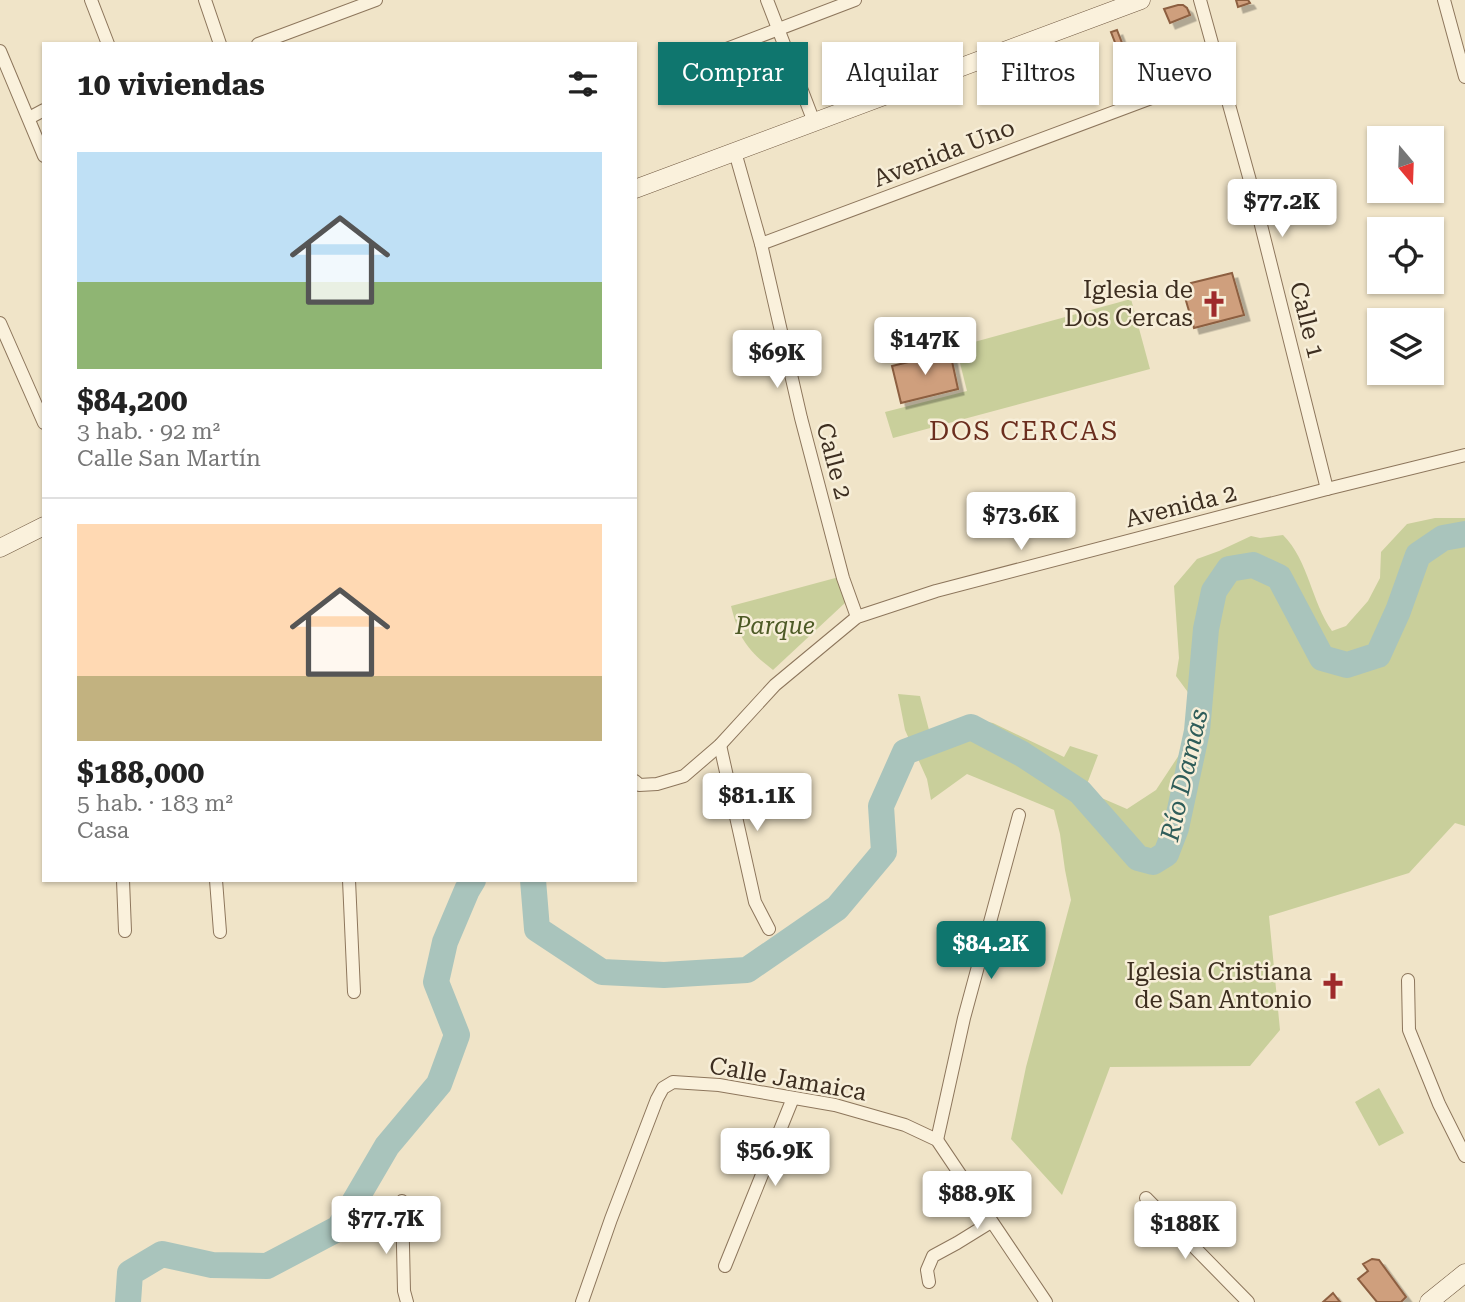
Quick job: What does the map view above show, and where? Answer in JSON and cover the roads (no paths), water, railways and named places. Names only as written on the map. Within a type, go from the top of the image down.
[{"type":"street","points":[[91,0],[107,42]]},
{"type":"street","points":[[205,0],[219,42]]},
{"type":"street","points":[[263,42],[376,0]]},
{"type":"street","points":[[767,0],[814,122]]},
{"type":"street","points":[[742,42],[855,0]]},
{"type":"street","points":[[637,188],[1142,0]]},
{"type":"street","name":"Calle 1","points":[[1200,0],[1212,42]]},
{"type":"street","points":[[1444,0],[1465,77]]},
{"type":"street","points":[[0,51],[42,151]]},
{"type":"street","name":"Avenida Uno","points":[[761,244],[1133,105]]},
{"type":"street","name":"Calle 1","points":[[1230,105],[1327,489]]},
{"type":"street","points":[[29,118],[42,111]]},
{"type":"street","name":"Calle 2","points":[[735,152],[761,244],[801,418],[843,578],[857,617]]},
{"type":"street","points":[[0,323],[42,419]]},
{"type":"street","name":"Avenida 2","points":[[637,783],[657,784],[684,776],[720,745],[775,685],[857,617],[936,591],[1465,455]]},
{"type":"street","points":[[0,548],[42,527]]},
{"type":"street","points":[[720,745],[755,902],[769,929]]},
{"type":"street","points":[[1019,816],[964,1018],[937,1140],[1046,1302]]},
{"type":"street","points":[[123,882],[125,931]]},
{"type":"street","points":[[216,882],[220,932]]},
{"type":"street","points":[[349,882],[354,992]]},
{"type":"street","points":[[1408,979],[1409,1030],[1439,1104],[1465,1156]]},
{"type":"street","name":"Calle Jamaica","points":[[582,1302],[657,1099],[663,1088],[673,1082],[719,1085],[835,1105],[905,1125],[937,1140]]},
{"type":"street","points":[[725,1266],[793,1098]]},
{"type":"street","points":[[1146,1198],[1248,1302]]},
{"type":"street","points":[[402,1201],[404,1291],[407,1302]]},
{"type":"street","points":[[929,1282],[927,1270],[933,1256],[991,1222]]},
{"type":"street","points":[[1429,1302],[1465,1273]]},
{"type":"waterway","name":"Río Damas","points":[[533,882],[537,929],[602,972],[664,975],[747,970],[837,908],[884,852],[881,806],[905,752],[971,727],[1022,754],[1080,792],[1138,858],[1153,862],[1166,854],[1176,828],[1197,731],[1206,629],[1214,591],[1229,569],[1253,565],[1279,577],[1322,658],[1347,665],[1378,655],[1398,611],[1418,555],[1443,538],[1465,534]]},
{"type":"waterway","name":"Río Damas","points":[[128,1302],[130,1273],[162,1254],[212,1265],[267,1266],[339,1228],[387,1146],[439,1084],[457,1035],[436,982],[445,942],[472,882]]},
{"type":"place","name":"Iglesia de Dos Cercas","points":[[1214,304]]},
{"type":"place","name":"Iglesia Cristiana de San Antonio","points":[[1333,986]]},
{"type":"district","name":"DOS CERCAS","points":[[1024,431]]},
{"type":"park label","name":"Parque","points":[[775,626]]}]
